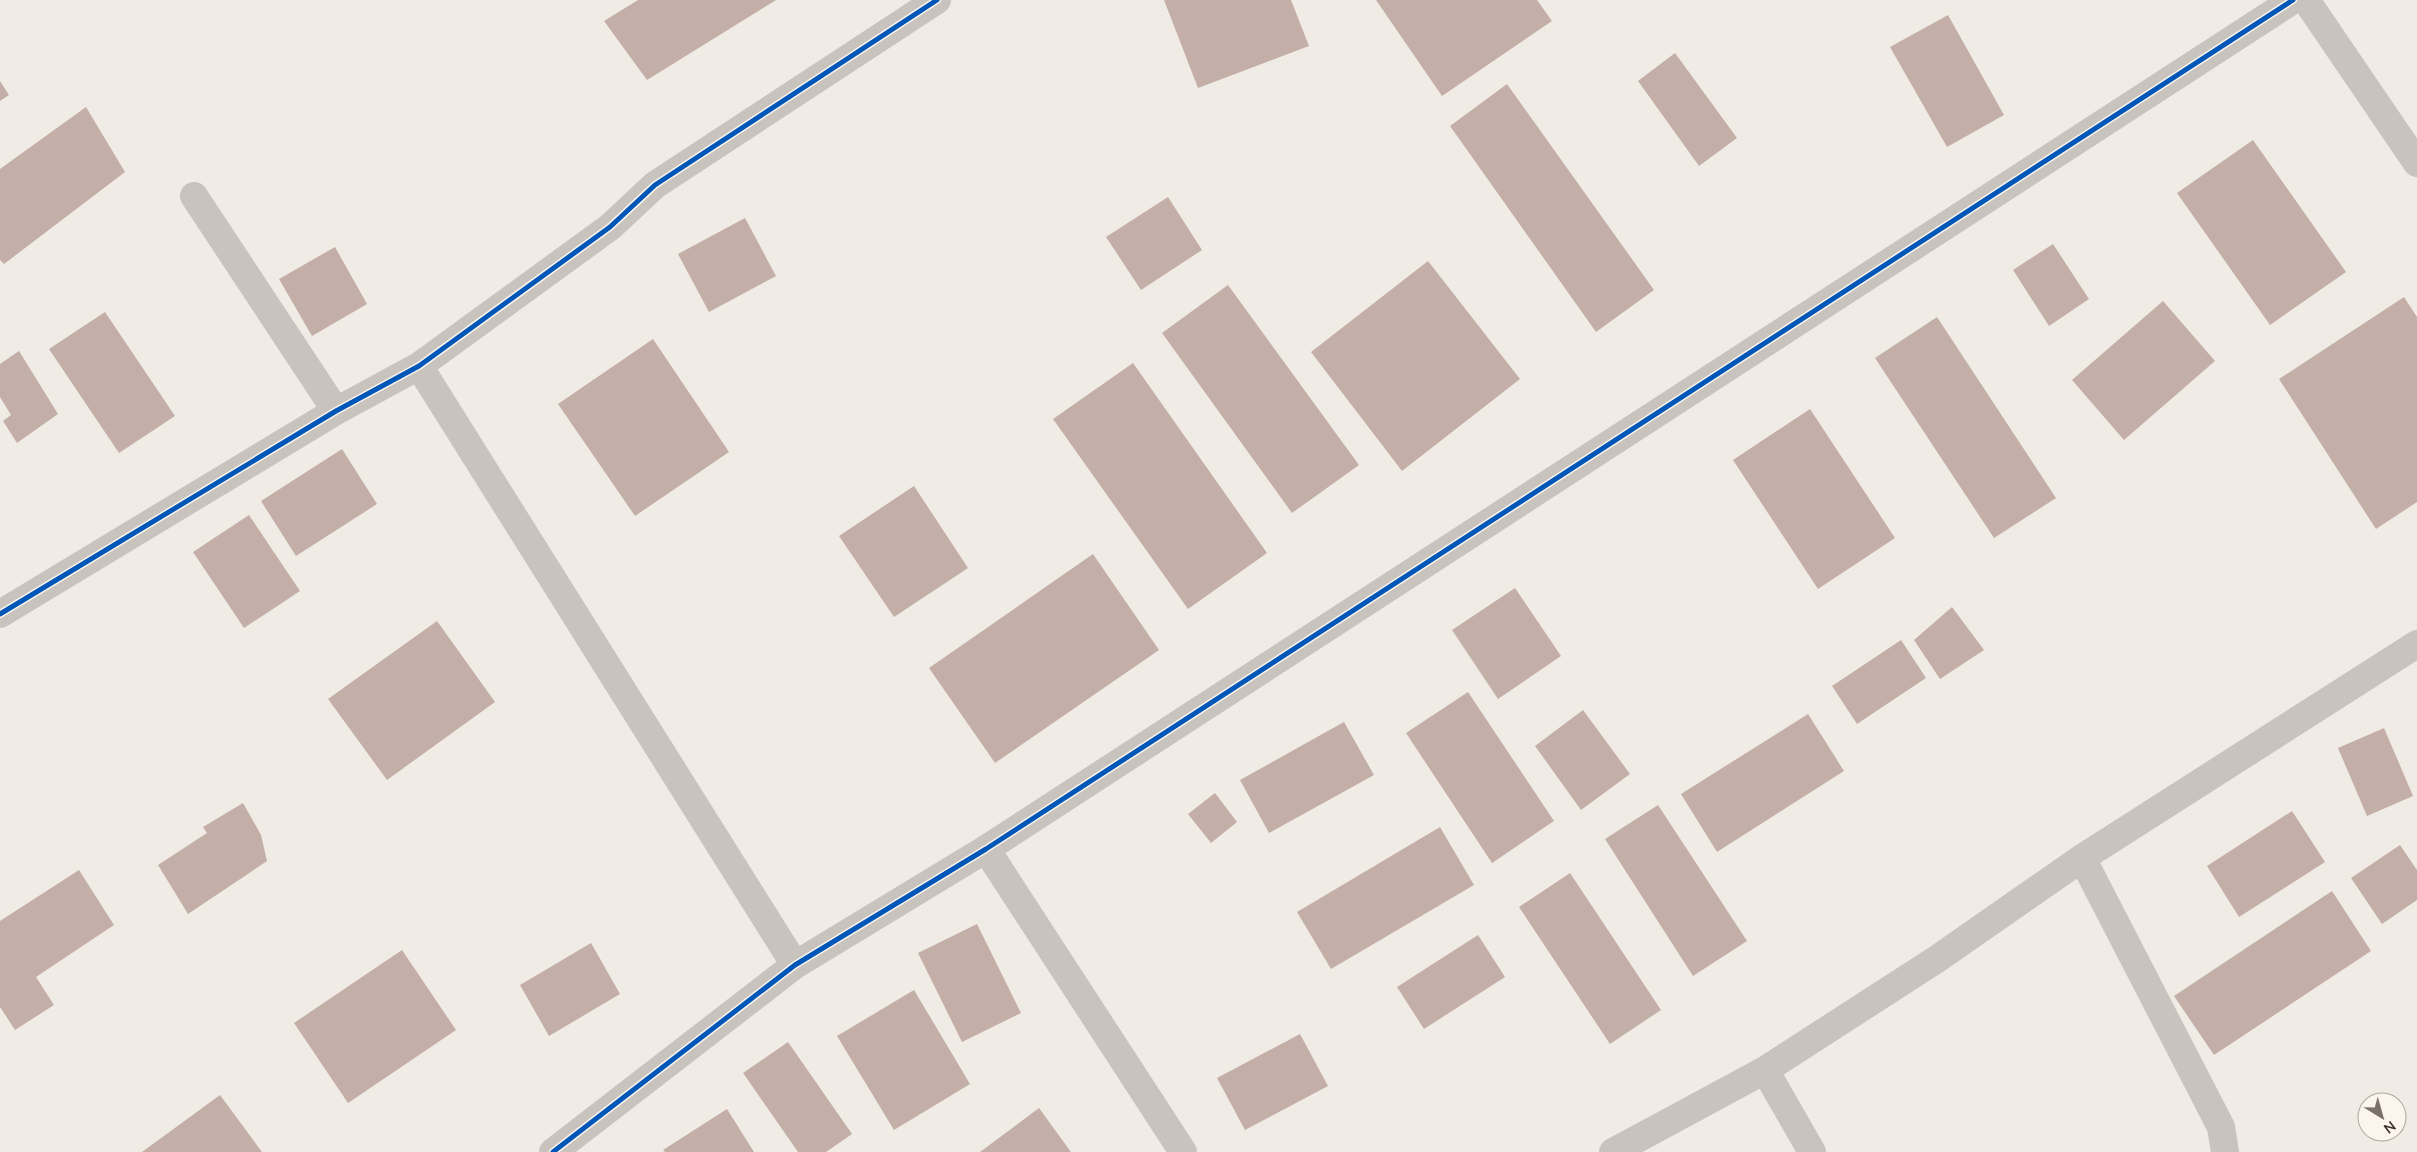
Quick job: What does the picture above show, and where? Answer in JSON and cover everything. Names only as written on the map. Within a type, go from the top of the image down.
[{"type":"street","points":[[0,614],[336,411],[419,366],[610,227],[655,185],[936,0]]},
{"type":"street","points":[[566,1148],[796,965],[986,849],[2293,0]]},
{"type":"street","points":[[2306,0],[2417,163]]},
{"type":"street","points":[[194,196],[336,411]]},
{"type":"street","points":[[419,366],[796,965]]},
{"type":"street","points":[[1612,1152],[1765,1070],[1937,959],[2082,858],[2417,644]]},
{"type":"street","points":[[986,849],[1183,1152]]},
{"type":"street","points":[[2082,858],[2221,1127],[2225,1152]]},
{"type":"street","points":[[1765,1070],[1812,1152]]},
{"type":"building","points":[[638,0],[776,0],[647,80],[604,21]]},
{"type":"building","points":[[1164,0],[1291,0],[1309,46],[1198,88]]},
{"type":"building","points":[[1376,0],[1537,0],[1552,21],[1442,96]]},
{"type":"building","points":[[1948,15],[2004,115],[1947,147],[1890,47]]},
{"type":"building","points":[[1675,53],[1737,138],[1699,166],[1638,81]]},
{"type":"building","points":[[0,81],[9,95],[0,101]]},
{"type":"building","points":[[1507,84],[1654,290],[1596,332],[1450,126]]},
{"type":"building","points":[[86,107],[125,172],[4,264],[0,260],[0,169]]},
{"type":"building","points":[[2253,140],[2346,272],[2270,325],[2177,193]]},
{"type":"building","points":[[1168,197],[1202,250],[1141,290],[1106,237]]},
{"type":"building","points":[[745,218],[776,276],[709,312],[678,254]]},
{"type":"building","points":[[2053,244],[2089,299],[2049,326],[2013,270]]},
{"type":"building","points":[[335,247],[367,304],[312,336],[279,279]]},
{"type":"building","points":[[1428,261],[1520,379],[1402,471],[1311,352]]},
{"type":"building","points":[[1228,285],[1359,465],[1292,513],[1162,333]]},
{"type":"building","points":[[2404,297],[2417,317],[2417,502],[2376,529],[2279,379]]},
{"type":"building","points":[[2163,301],[2215,361],[2124,440],[2072,380]]},
{"type":"building","points":[[105,312],[175,416],[119,453],[49,349]]},
{"type":"building","points":[[1937,317],[2056,498],[1994,538],[1875,358]]},
{"type":"building","points":[[653,339],[729,452],[635,516],[558,404]]},
{"type":"building","points":[[19,351],[58,414],[17,443],[3,421],[11,415],[0,397],[0,364]]},
{"type":"building","points":[[1133,363],[1267,553],[1188,609],[1053,419]]},
{"type":"building","points":[[1810,409],[1895,538],[1818,589],[1733,460]]},
{"type":"building","points":[[342,449],[377,504],[296,556],[261,501]]},
{"type":"building","points":[[914,486],[968,568],[894,617],[839,536]]},
{"type":"building","points":[[249,515],[300,591],[244,628],[193,552]]},
{"type":"building","points":[[1093,554],[1159,650],[995,763],[929,668]]},
{"type":"building","points":[[1515,588],[1561,656],[1498,699],[1452,630]]},
{"type":"building","points":[[1952,607],[1984,650],[1940,679],[1914,640]]},
{"type":"building","points":[[437,621],[495,702],[387,780],[328,699]]},
{"type":"building","points":[[1901,640],[1926,678],[1857,724],[1832,686]]},
{"type":"building","points":[[1468,692],[1554,821],[1492,863],[1406,733]]},
{"type":"building","points":[[1583,710],[1630,774],[1581,810],[1535,746]]},
{"type":"building","points":[[1808,714],[1844,771],[1717,852],[1681,794]]},
{"type":"building","points":[[1344,722],[1374,775],[1269,833],[1240,780]]},
{"type":"building","points":[[2384,728],[2413,796],[2367,816],[2338,748]]},
{"type":"building","points":[[1215,793],[1237,822],[1211,843],[1188,814]]},
{"type":"building","points":[[243,803],[261,835],[267,861],[188,914],[158,865],[207,833],[203,827]]},
{"type":"building","points":[[1658,805],[1747,941],[1693,976],[1605,839]]},
{"type":"building","points":[[2292,811],[2325,862],[2239,917],[2207,866]]},
{"type":"building","points":[[1440,827],[1474,885],[1331,969],[1297,912]]},
{"type":"building","points":[[2400,845],[2417,870],[2417,900],[2382,924],[2351,878]]},
{"type":"building","points":[[79,870],[114,925],[36,977],[54,1005],[15,1030],[0,1007],[0,921]]},
{"type":"building","points":[[1570,873],[1661,1010],[1610,1044],[1519,907]]},
{"type":"building","points":[[2332,891],[2371,951],[2214,1055],[2174,996]]},
{"type":"building","points":[[977,924],[1021,1013],[962,1042],[918,953]]},
{"type":"building","points":[[1478,935],[1505,977],[1424,1029],[1397,987]]},
{"type":"building","points":[[591,943],[620,994],[549,1036],[520,985]]},
{"type":"building","points":[[402,950],[456,1030],[348,1103],[294,1023]]},
{"type":"building","points":[[914,990],[970,1084],[894,1130],[837,1036]]},
{"type":"building","points":[[1300,1034],[1328,1086],[1245,1130],[1217,1078]]},
{"type":"building","points":[[788,1042],[852,1134],[826,1152],[798,1152],[743,1073]]},
{"type":"building","points":[[220,1095],[262,1152],[142,1152]]},
{"type":"building","points":[[1039,1108],[1071,1152],[980,1152]]},
{"type":"building","points":[[727,1109],[754,1152],[665,1152],[663,1150]]},
{"type":"cycle path","points":[[0,614],[336,411],[419,366],[610,227],[655,185],[937,0]]},
{"type":"cycle path","points":[[553,1152],[795,965],[986,849],[2293,0]]}]
